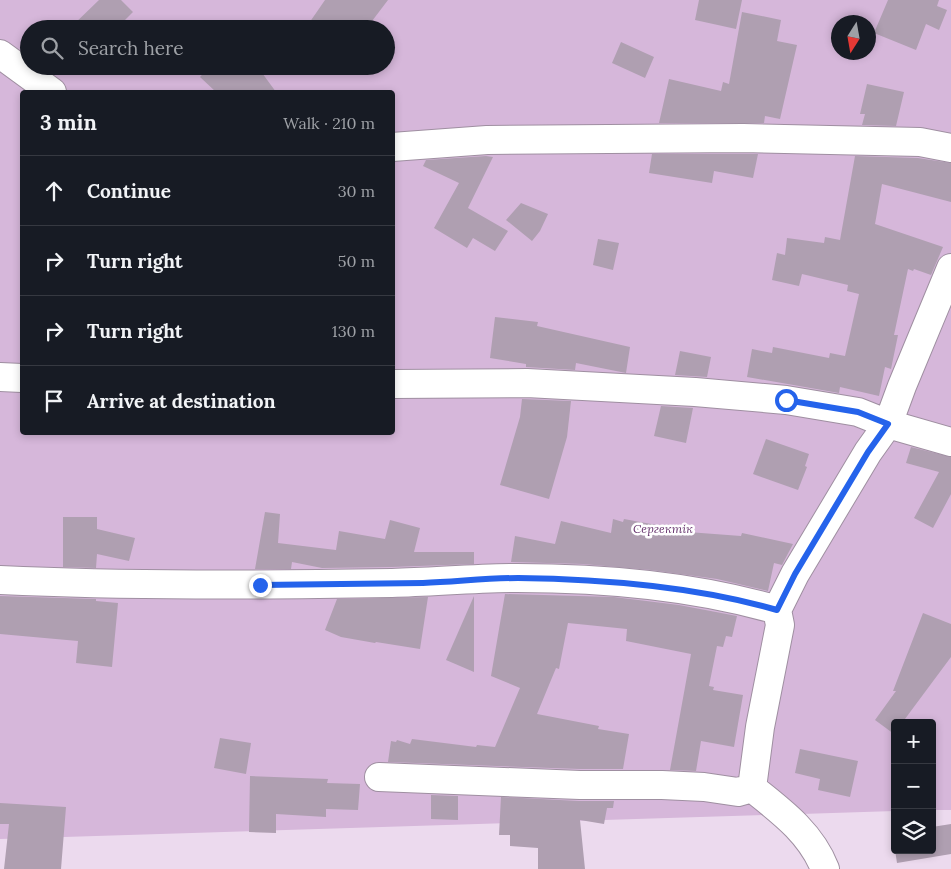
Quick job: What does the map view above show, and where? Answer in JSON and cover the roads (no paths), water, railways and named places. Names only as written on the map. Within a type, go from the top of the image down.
[{"type":"street","points":[[0,54],[20,69]]},
{"type":"street","points":[[29,75],[49,90]]},
{"type":"street","points":[[395,147],[486,140],[743,138],[920,142],[951,148]]},
{"type":"street","points":[[752,788],[760,727],[780,625],[777,610],[795,574],[868,452],[888,424],[951,268]]},
{"type":"street","points":[[0,377],[20,378]]},
{"type":"street","points":[[395,384],[527,383],[695,392],[786,400],[858,412],[888,424],[951,442]]},
{"type":"street","points":[[0,580],[74,583],[260,585],[424,583],[516,578],[587,580],[680,590],[743,600],[777,610]]},
{"type":"street","points":[[379,777],[571,784],[662,785],[704,787],[738,792],[752,788]]},
{"type":"street","points":[[752,788],[787,816],[801,830],[819,856],[825,869]]},
{"type":"park label","name":"Сергектік","points":[[663,529]]}]
